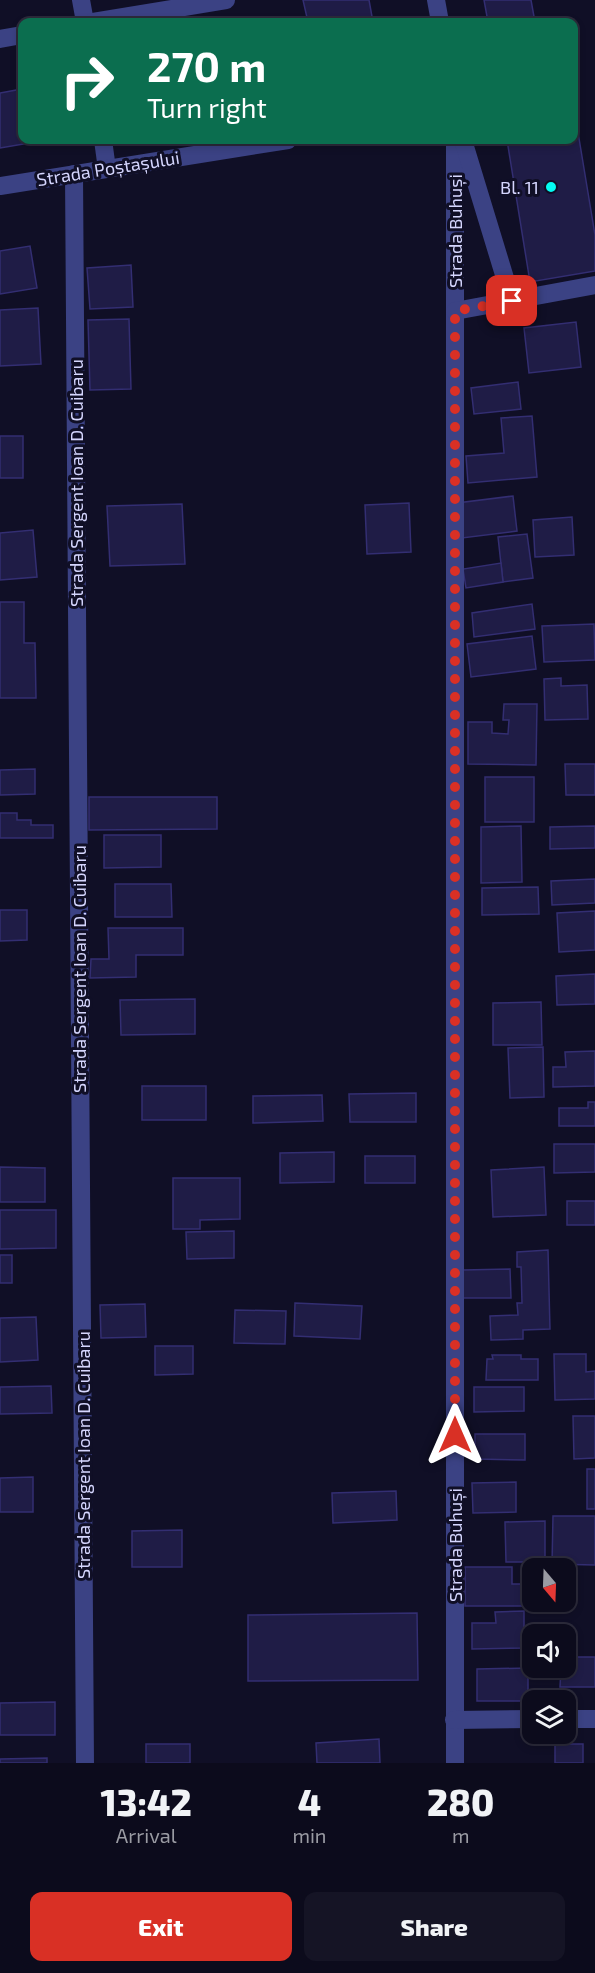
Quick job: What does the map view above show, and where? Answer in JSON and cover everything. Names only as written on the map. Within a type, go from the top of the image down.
[{"type":"street","points":[[81,0],[84,18]]},
{"type":"street","points":[[117,18],[226,0]]},
{"type":"street","points":[[436,0],[439,18]]},
{"type":"street","points":[[0,39],[18,36]]},
{"type":"street","points":[[104,144],[107,169]]},
{"type":"street","name":"Strada Poștașului","points":[[0,186],[263,144]]},
{"type":"street","name":"Strada Buhuși","points":[[455,144],[455,1763]]},
{"type":"street","points":[[464,144],[512,301]]},
{"type":"street","name":"Strada Sergent Ioan D. Cuibaru","points":[[74,174],[85,1763]]},
{"type":"street","points":[[455,311],[595,285]]},
{"type":"street","points":[[454,1720],[522,1719]]},
{"type":"street","points":[[576,1719],[595,1719]]},
{"type":"building","points":[[303,0],[369,0],[372,18],[307,18]]},
{"type":"building","points":[[484,0],[531,0],[534,18],[487,18]]},
{"type":"building","points":[[18,90],[18,144],[24,144],[0,148],[0,93]]},
{"type":"building","name":"Bl. 11","points":[[578,132],[595,235],[595,271],[530,282],[508,144],[578,144]]},
{"type":"building","points":[[30,246],[37,288],[0,294],[0,251]]},
{"type":"building","points":[[131,265],[133,307],[90,309],[87,268]]},
{"type":"building","points":[[38,308],[41,364],[0,366],[0,310]]},
{"type":"building","points":[[129,319],[131,389],[90,390],[88,320]]},
{"type":"building","points":[[576,322],[581,367],[529,373],[524,328]]},
{"type":"building","points":[[518,382],[521,409],[474,414],[471,388]]},
{"type":"building","points":[[532,416],[537,477],[468,483],[466,456],[504,453],[501,418]]},
{"type":"building","points":[[0,436],[23,436],[23,478],[0,478]]},
{"type":"building","points":[[513,496],[517,531],[462,538],[457,503]]},
{"type":"building","points":[[409,503],[411,552],[367,554],[365,505]]},
{"type":"building","points":[[182,504],[185,564],[110,566],[107,506]]},
{"type":"building","points":[[572,517],[574,555],[535,557],[533,520]]},
{"type":"building","points":[[33,530],[37,577],[0,580],[0,533]]},
{"type":"building","points":[[527,534],[533,578],[503,582],[498,537]]},
{"type":"building","points":[[501,563],[503,582],[466,588],[463,569]]},
{"type":"building","points":[[0,602],[24,602],[24,643],[35,643],[36,698],[0,698]]},
{"type":"building","points":[[532,604],[535,629],[474,637],[472,613]]},
{"type":"building","points":[[594,624],[595,660],[544,662],[542,626]]},
{"type":"building","points":[[532,636],[536,669],[471,677],[467,644]]},
{"type":"building","points":[[561,678],[561,686],[587,685],[588,719],[545,720],[544,679]]},
{"type":"building","points":[[504,704],[537,704],[536,765],[468,764],[468,722],[492,722],[492,733],[508,734],[509,720],[503,720]]},
{"type":"building","points":[[565,764],[595,764],[595,795],[566,795]]},
{"type":"building","points":[[35,769],[35,794],[0,795],[0,770]]},
{"type":"building","points":[[485,777],[534,777],[534,822],[485,822]]},
{"type":"building","points":[[89,797],[217,797],[217,829],[89,830]]},
{"type":"building","points":[[0,813],[17,813],[17,820],[31,820],[31,825],[53,825],[53,838],[0,838]]},
{"type":"building","points":[[521,826],[522,882],[481,883],[481,827]]},
{"type":"building","points":[[595,826],[595,848],[550,849],[550,827]]},
{"type":"building","points":[[104,835],[161,835],[161,867],[104,868]]},
{"type":"building","points":[[595,879],[595,903],[552,905],[551,881]]},
{"type":"building","points":[[115,884],[171,884],[172,917],[115,917]]},
{"type":"building","points":[[538,887],[539,914],[482,915],[482,888]]},
{"type":"building","points":[[0,910],[27,910],[27,940],[0,941]]},
{"type":"building","points":[[595,911],[595,950],[559,952],[557,913]]},
{"type":"building","points":[[108,928],[183,928],[183,955],[136,955],[136,977],[90,978],[91,959],[109,959]]},
{"type":"building","points":[[595,974],[595,1004],[557,1005],[556,976]]},
{"type":"building","points":[[195,999],[195,1034],[121,1035],[120,1000]]},
{"type":"building","points":[[541,1002],[542,1045],[493,1045],[493,1003]]},
{"type":"building","points":[[543,1047],[544,1097],[510,1098],[508,1048]]},
{"type":"building","points":[[595,1051],[595,1086],[553,1087],[553,1067],[566,1067],[565,1052]]},
{"type":"building","points":[[142,1086],[206,1086],[206,1120],[142,1120]]},
{"type":"building","points":[[416,1093],[416,1122],[350,1122],[349,1094]]},
{"type":"building","points":[[322,1095],[323,1121],[253,1123],[253,1096]]},
{"type":"building","points":[[588,1102],[595,1102],[595,1126],[559,1126],[559,1108],[588,1108]]},
{"type":"building","points":[[554,1144],[595,1144],[595,1172],[554,1173]]},
{"type":"building","points":[[334,1152],[334,1182],[280,1183],[280,1153]]},
{"type":"building","points":[[365,1156],[415,1156],[415,1183],[365,1183]]},
{"type":"building","points":[[0,1167],[45,1168],[45,1202],[0,1202]]},
{"type":"building","points":[[544,1167],[546,1215],[493,1217],[491,1170]]},
{"type":"building","points":[[173,1178],[240,1178],[240,1219],[200,1220],[200,1229],[173,1229]]},
{"type":"building","points":[[567,1201],[595,1201],[595,1225],[567,1225]]},
{"type":"building","points":[[0,1210],[56,1210],[56,1248],[0,1249]]},
{"type":"building","points":[[234,1231],[234,1258],[187,1259],[186,1232]]},
{"type":"building","points":[[548,1250],[550,1329],[523,1330],[523,1339],[491,1340],[490,1316],[518,1315],[517,1303],[522,1303],[521,1267],[517,1267],[517,1252]]},
{"type":"building","points":[[0,1255],[12,1255],[12,1283],[0,1283]]},
{"type":"building","points":[[510,1269],[511,1298],[463,1298],[463,1270]]},
{"type":"building","points":[[295,1303],[362,1306],[360,1339],[294,1336]]},
{"type":"building","points":[[145,1304],[146,1337],[101,1338],[100,1305]]},
{"type":"building","points":[[235,1310],[286,1311],[285,1344],[234,1343]]},
{"type":"building","points":[[36,1317],[38,1360],[0,1362],[0,1318]]},
{"type":"building","points":[[155,1346],[193,1346],[193,1374],[155,1375]]},
{"type":"building","points":[[554,1354],[586,1354],[586,1372],[595,1371],[595,1399],[555,1400]]},
{"type":"building","points":[[492,1355],[521,1355],[521,1359],[538,1359],[538,1380],[486,1380],[487,1359],[493,1359]]},
{"type":"building","points":[[51,1386],[52,1413],[0,1414],[0,1387]]},
{"type":"building","points":[[474,1387],[524,1387],[524,1411],[474,1412]]},
{"type":"building","points":[[573,1416],[595,1416],[595,1458],[574,1459]]},
{"type":"building","points":[[475,1434],[525,1434],[525,1460],[475,1459]]},
{"type":"building","points":[[587,1469],[595,1469],[595,1509],[587,1509]]},
{"type":"building","points":[[33,1477],[33,1512],[0,1512],[0,1478]]},
{"type":"building","points":[[516,1482],[516,1512],[473,1513],[472,1483]]},
{"type":"building","points":[[396,1491],[397,1520],[333,1523],[332,1493]]},
{"type":"building","points":[[553,1516],[595,1516],[595,1565],[576,1565],[576,1558],[552,1558]]},
{"type":"building","points":[[545,1521],[545,1558],[522,1558],[522,1562],[506,1562],[505,1522]]},
{"type":"building","points":[[182,1530],[182,1567],[132,1567],[132,1531]]},
{"type":"building","points":[[465,1567],[512,1567],[512,1584],[522,1584],[522,1606],[465,1606]]},
{"type":"building","points":[[495,1612],[524,1612],[522,1648],[472,1649],[472,1623],[496,1623]]},
{"type":"building","points":[[417,1613],[418,1680],[248,1681],[248,1615]]},
{"type":"building","points":[[576,1657],[595,1657],[595,1687],[560,1687],[560,1678],[576,1678]]},
{"type":"building","points":[[522,1668],[522,1678],[528,1678],[528,1690],[522,1690],[522,1701],[477,1701],[477,1669]]},
{"type":"building","points":[[55,1702],[55,1735],[0,1735],[0,1703]]},
{"type":"building","points":[[379,1739],[380,1763],[317,1763],[316,1743]]},
{"type":"building","points":[[146,1744],[190,1744],[190,1763],[146,1763]]},
{"type":"building","points":[[555,1744],[583,1744],[583,1763],[555,1763]]},
{"type":"building","points":[[47,1758],[47,1763],[0,1763],[0,1759]]},
{"type":"place","name":"Bl. 11","points":[[551,187]]},
{"type":"route","points":[[455,1435],[455,311],[512,301]]}]
